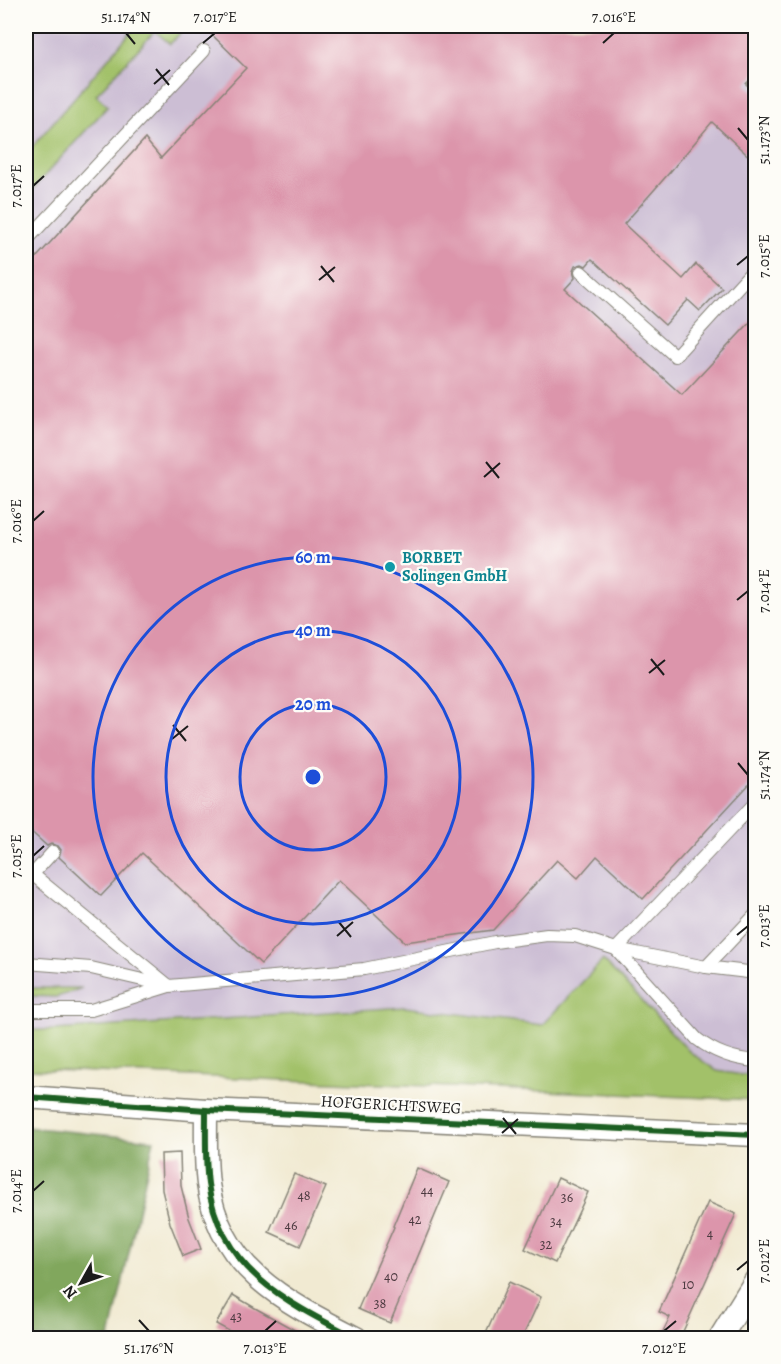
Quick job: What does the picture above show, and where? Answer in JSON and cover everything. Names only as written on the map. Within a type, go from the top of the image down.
[{"type":"street","name":"HOFGERICHTSWEG","points":[[26,1097],[206,1110],[756,1135]]},
{"type":"street","points":[[206,1110],[210,1195],[220,1226],[235,1255],[253,1275],[275,1292],[356,1338]]},
{"type":"street","points":[[720,1338],[756,1280]]},
{"type":"lane","points":[[26,242],[204,51]]},
{"type":"lane","points":[[580,272],[675,356],[756,267]]},
{"type":"lane","points":[[616,949],[756,802]]},
{"type":"lane","points":[[53,852],[29,872],[168,986]]},
{"type":"lane","points":[[706,967],[756,914]]},
{"type":"lane","points":[[26,1010],[91,1010],[168,986],[364,969],[495,942],[547,934],[575,936],[616,949],[706,967],[756,973]]},
{"type":"lane","points":[[616,949],[697,1039],[724,1055],[756,1061]]},
{"type":"lane","points":[[26,963],[91,968],[168,986]]},
{"type":"shaded area","name":"BORBET Solingen GmbH","points":[[26,26],[755,26],[755,1100],[26,1069]]},
{"type":"green space","points":[[136,26],[187,26],[170,44],[155,31],[96,95],[108,106],[26,196],[26,154]]},
{"type":"green space","points":[[603,960],[690,1052],[717,1071],[755,1077],[755,1100],[26,1069],[26,1030],[405,1007],[542,1025]]},
{"type":"green space","points":[[26,988],[82,988],[57,997],[26,996]]},
{"type":"green space","points":[[26,1127],[154,1140],[110,1338],[26,1338]]},
{"type":"building","name":"BORBET Solingen GmbH","points":[[203,26],[756,26],[756,73],[746,84],[756,94],[756,163],[712,122],[624,224],[683,279],[696,264],[722,288],[700,311],[688,300],[665,325],[592,259],[586,266],[582,264],[575,266],[573,271],[575,278],[565,289],[682,395],[756,316],[756,777],[643,899],[597,856],[578,878],[557,860],[493,930],[405,942],[339,880],[261,964],[142,853],[101,896],[59,857],[61,850],[58,846],[51,844],[47,846],[26,827],[26,269],[145,139],[161,158],[246,68]]},
{"type":"building","points":[[180,1153],[181,1186],[189,1218],[201,1249],[183,1256],[170,1223],[162,1190],[161,1154]]},
{"type":"building","points":[[417,1168],[449,1182],[390,1323],[358,1309]]},
{"type":"building","points":[[294,1174],[326,1187],[300,1246],[269,1232]]},
{"type":"building","points":[[558,1178],[588,1192],[555,1263],[525,1249]]},
{"type":"building","points":[[708,1202],[736,1214],[680,1338],[660,1338],[670,1317],[659,1312]]},
{"type":"building","points":[[509,1282],[541,1297],[522,1338],[484,1338]]},
{"type":"building","points":[[233,1295],[309,1338],[242,1338],[216,1324]]},
{"type":"cycle path","points":[[26,1097],[206,1110],[756,1135]]},
{"type":"cycle path","points":[[206,1110],[208,1184],[215,1214],[226,1239],[260,1280],[305,1311],[356,1338]]},
{"type":"place","name":"BORBET Solingen GmbH","points":[[390,567]]}]
